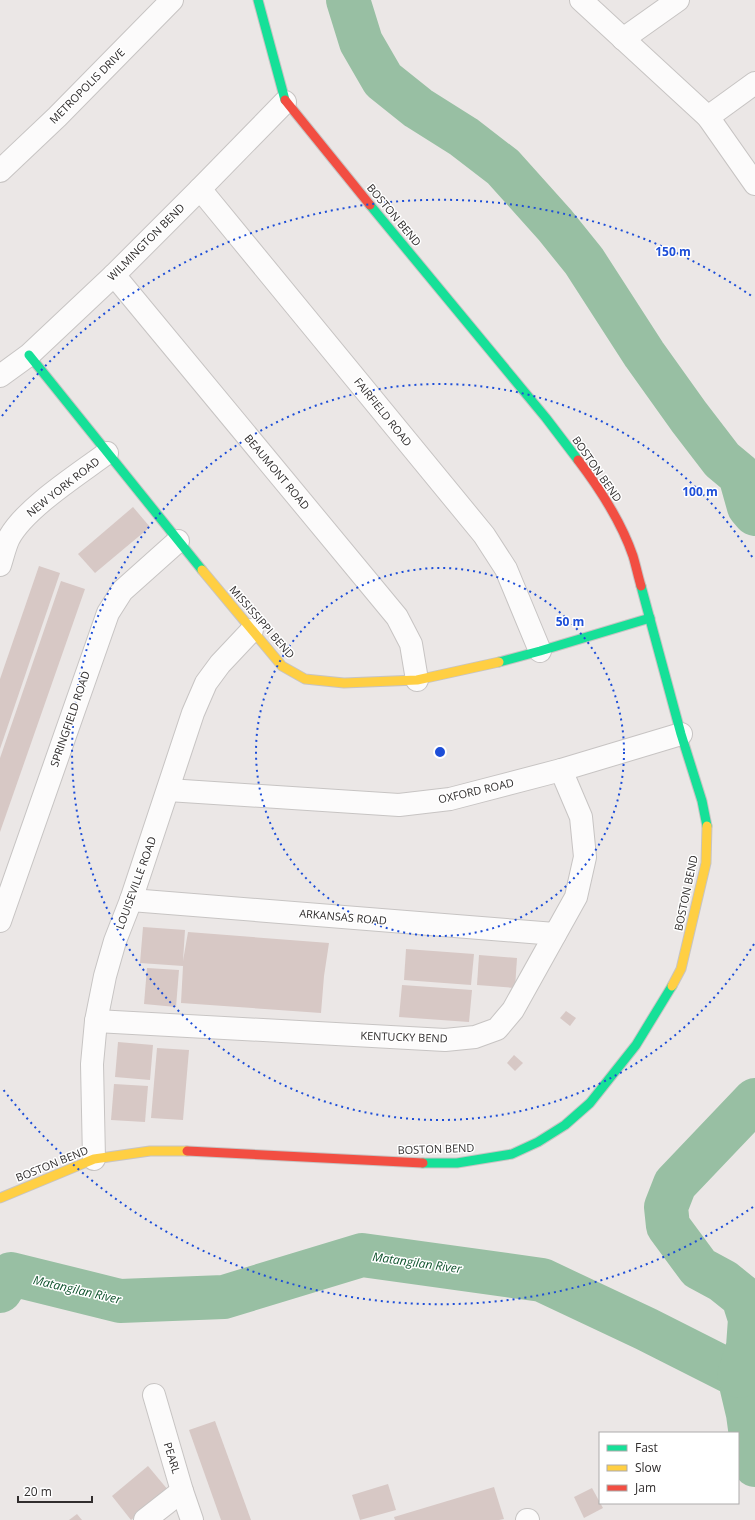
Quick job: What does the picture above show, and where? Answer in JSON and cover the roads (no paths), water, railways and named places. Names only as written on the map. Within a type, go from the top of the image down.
[{"type":"street","name":"METROPOLIS DRIVE","points":[[0,171],[57,117],[172,0]]},
{"type":"street","points":[[258,0],[285,102]]},
{"type":"street","points":[[581,0],[708,117],[755,184]]},
{"type":"street","points":[[623,40],[678,0]]},
{"type":"street","points":[[708,117],[755,83]]},
{"type":"street","name":"WILMINGTON BEND","points":[[0,376],[29,355],[114,275],[200,190],[285,102]]},
{"type":"street","name":"BOSTON BEND","points":[[0,1198],[94,1159],[150,1151],[187,1151],[402,1163],[458,1163],[512,1154],[538,1142],[565,1125],[590,1103],[636,1045],[674,984],[681,969],[706,863],[708,829],[702,801],[681,734],[633,556],[617,521],[599,488],[546,418],[285,102]]},
{"type":"street","name":"FAIRFIELD ROAD","points":[[200,190],[484,535],[506,569],[540,651]]},
{"type":"street","name":"BEAUMONT ROAD","points":[[114,275],[397,617],[411,644],[417,680]]},
{"type":"street","name":"MISSISSIPPI BEND","points":[[29,355],[178,541],[282,666],[304,679],[344,683],[417,680],[471,669],[540,651],[650,618]]},
{"type":"street","name":"NEW YORK ROAD","points":[[0,565],[9,538],[23,519],[48,497],[107,452]]},
{"type":"street","name":"SPRINGFIELD ROAD","points":[[0,921],[108,613],[122,591],[178,541]]},
{"type":"street","name":"LOUISEVILLE ROAD","points":[[94,1159],[92,1064],[96,1021],[115,941],[193,714],[206,684],[220,664],[252,630]]},
{"type":"street","name":"OXFORD ROAD","points":[[168,790],[400,805],[450,799],[561,770],[681,734]]},
{"type":"street","name":"KENTUCKY BEND","points":[[96,1021],[445,1040],[476,1037],[497,1029],[513,1010],[576,897],[585,857],[580,816],[561,770]]},
{"type":"street","name":"ARKANSAS ROAD","points":[[130,900],[555,934]]},
{"type":"street","name":"PEARL","points":[[154,1395],[192,1520]]},
{"type":"street","points":[[146,1520],[182,1491]]},
{"type":"waterway","points":[[348,0],[361,42],[383,80],[418,108],[464,137],[503,167],[555,225],[584,261],[644,354],[689,417],[722,460],[740,475],[749,507],[755,514]]},
{"type":"waterway","points":[[739,1376],[748,1347],[750,1319],[743,1297],[723,1281],[699,1268],[668,1226],[666,1207],[675,1184],[755,1100]]},
{"type":"waterway","name":"Matangilan River","points":[[0,1291],[11,1274],[120,1301],[224,1297],[362,1255],[542,1280],[646,1329],[739,1376],[748,1414],[755,1465]]}]
